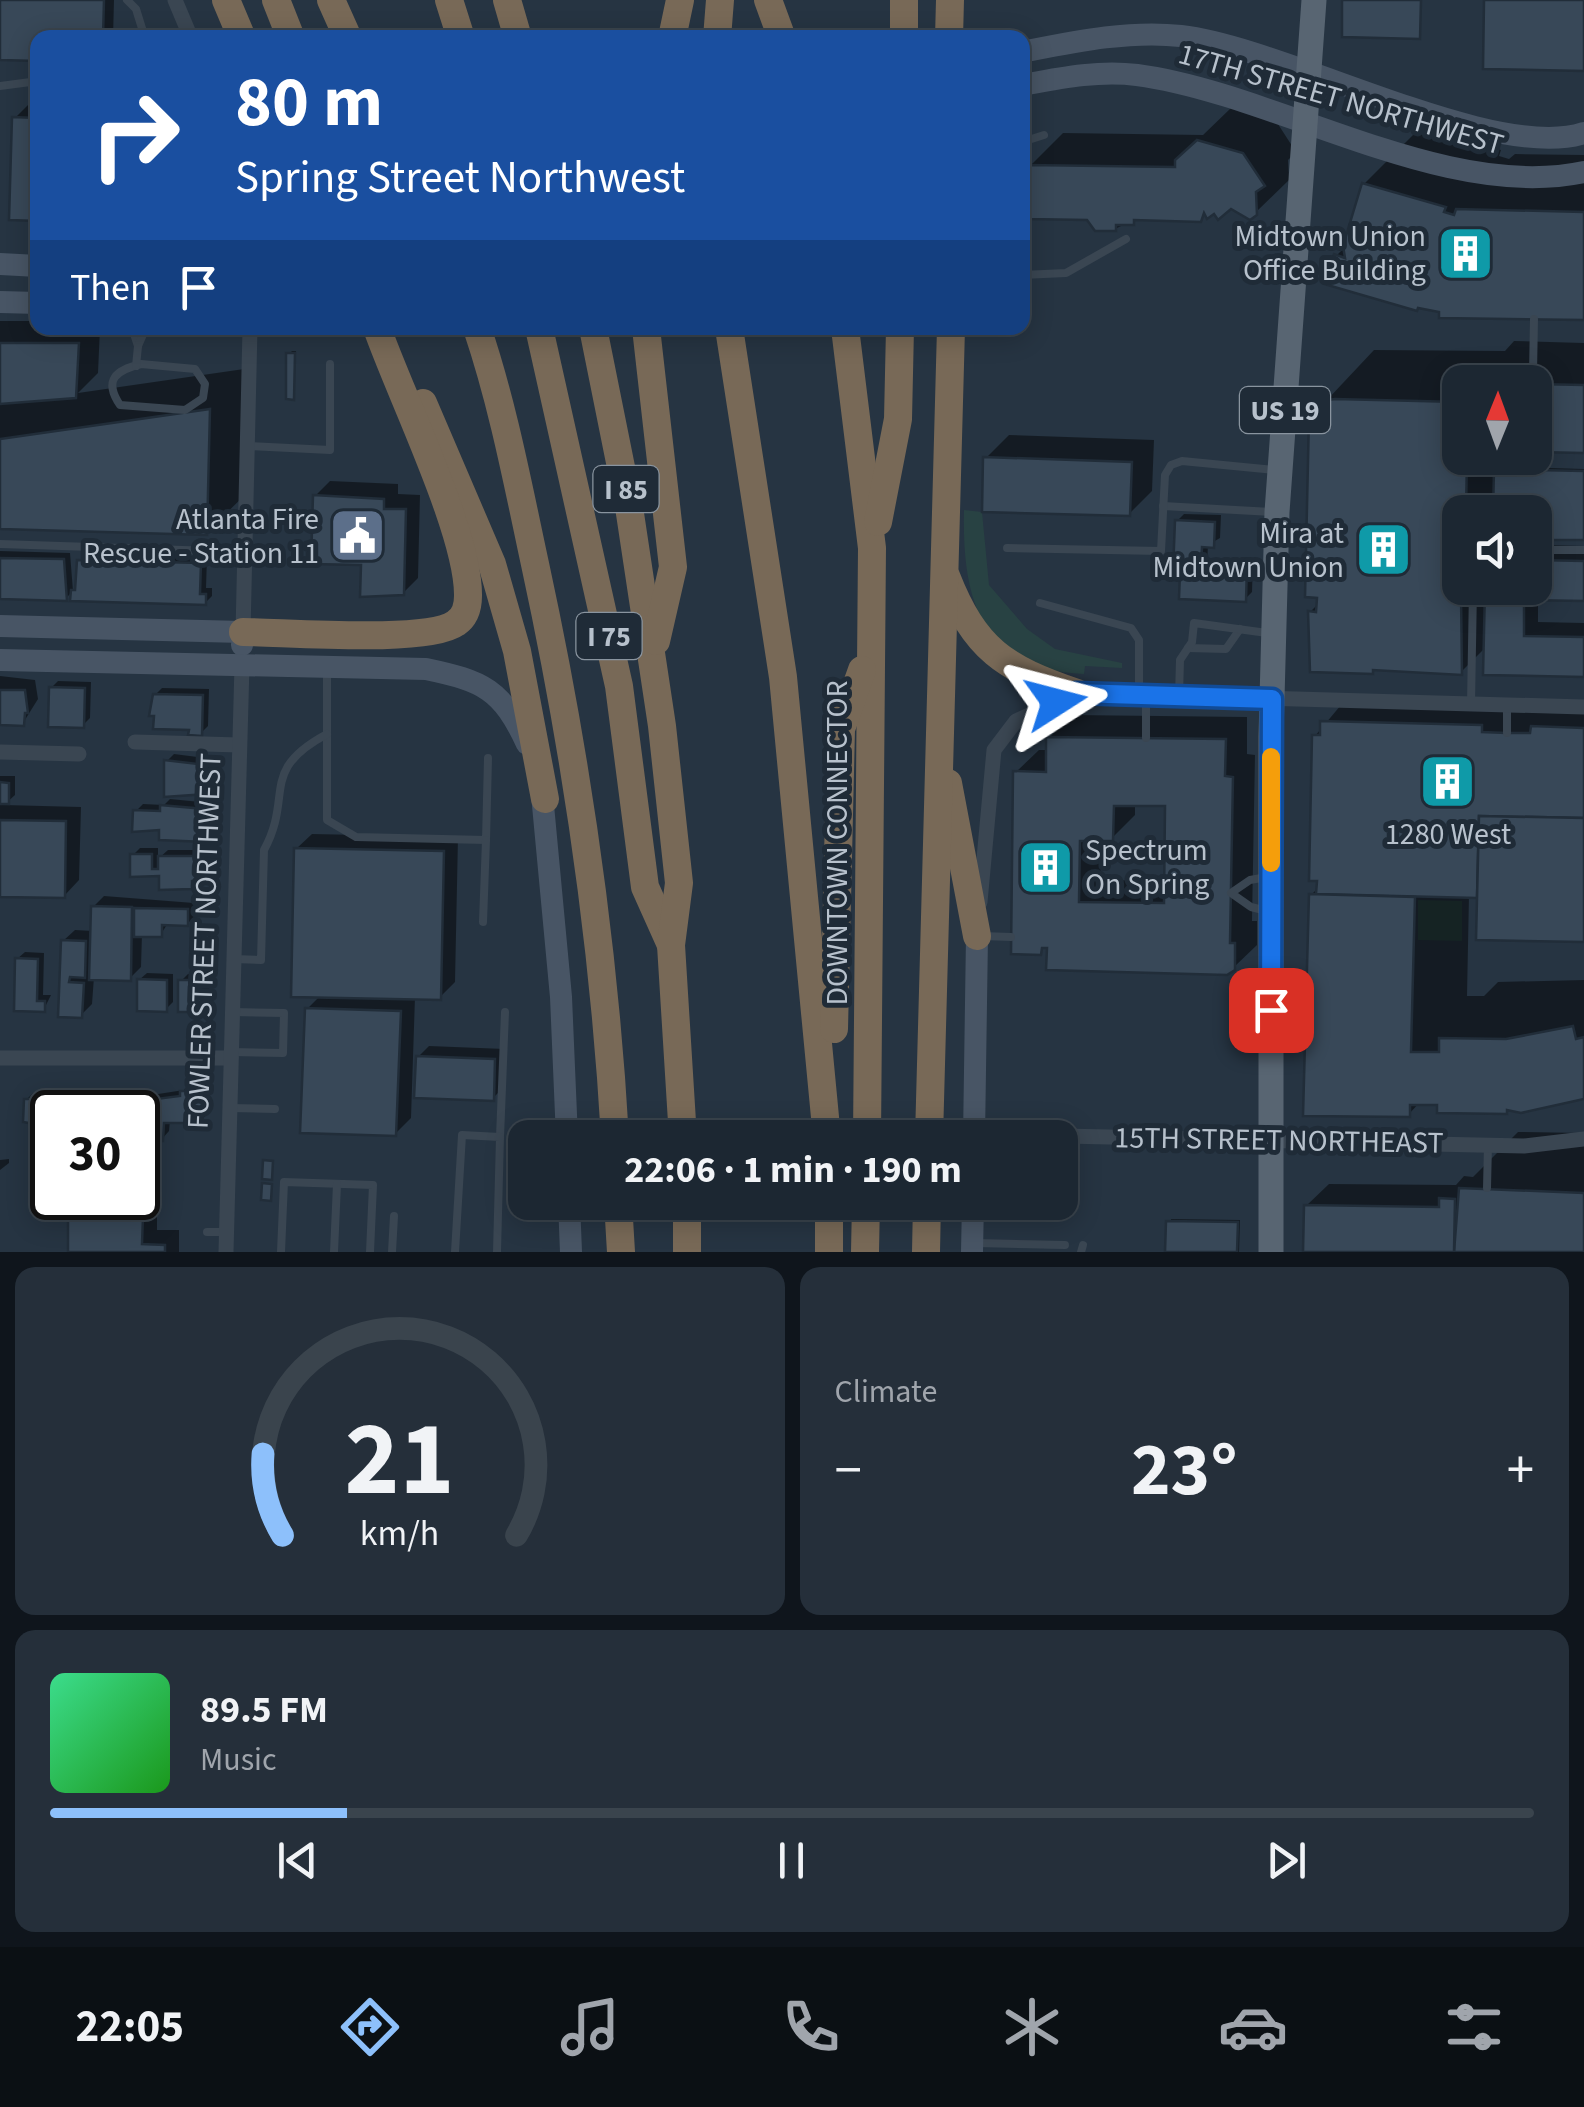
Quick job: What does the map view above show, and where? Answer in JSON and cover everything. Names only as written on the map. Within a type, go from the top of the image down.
[{"type":"highway","points":[[226,0],[239,30]]},
{"type":"highway","points":[[276,0],[288,30]]},
{"type":"highway","points":[[331,0],[344,30]]},
{"type":"highway","points":[[450,0],[458,30]]},
{"type":"highway","points":[[507,0],[516,30]]},
{"type":"highway","points":[[674,30],[680,0]]},
{"type":"highway","points":[[718,30],[720,0]]},
{"type":"highway","points":[[904,0],[904,30]]},
{"type":"highway","points":[[949,30],[950,0]]},
{"type":"highway","points":[[242,632],[337,653],[434,632],[454,625],[465,614],[468,600],[459,547],[382,335]]},
{"type":"highway","points":[[383,335],[422,403],[492,564],[517,652],[546,800]]},
{"type":"highway","points":[[479,335],[519,488],[566,706],[594,900],[613,1120]]},
{"type":"highway","name":"I 75","points":[[541,335],[618,686],[645,887],[671,945],[682,1120]]},
{"type":"highway","name":"I 85","points":[[593,335],[653,652],[679,884],[671,945]]},
{"type":"highway","name":"I 75","points":[[647,335],[673,567],[653,652]]},
{"type":"highway","points":[[730,335],[786,695],[826,1120]]},
{"type":"highway","points":[[846,335],[872,548]]},
{"type":"highway","points":[[872,548],[898,418],[900,335]]},
{"type":"highway","points":[[942,335],[936,551],[938,713],[978,936]]},
{"type":"highway","points":[[928,1120],[951,335]]},
{"type":"highway","points":[[519,488],[534,611],[546,800]]},
{"type":"highway","name":"DOWNTOWN CONNECTOR","points":[[868,1120],[872,548]]},
{"type":"highway","points":[[936,551],[968,622],[993,655],[1020,673],[1076,693]]},
{"type":"highway","points":[[829,1120],[834,1080],[842,729],[869,650]]},
{"type":"highway","points":[[619,1220],[621,1252]]},
{"type":"highway","points":[[687,1220],[687,1252]]},
{"type":"highway","points":[[828,1220],[829,1252]]},
{"type":"highway","points":[[865,1252],[866,1220]]},
{"type":"highway","points":[[926,1252],[927,1220]]},
{"type":"main road","name":"US 19","points":[[1272,1252],[1272,699],[1277,512],[1314,0]]},
{"type":"street","points":[[175,0],[188,30]]},
{"type":"street","name":"17TH STREET NORTHWEST","points":[[1030,50],[1094,38],[1180,36],[1259,53],[1479,128],[1518,136],[1571,137],[1584,133]]},
{"type":"street","name":"17TH STREET NORTHWEST","points":[[1030,84],[1072,76],[1134,74],[1196,86],[1480,173],[1525,178],[1584,172]]},
{"type":"street","points":[[0,264],[30,266]]},
{"type":"street","points":[[0,302],[30,303]]},
{"type":"street","points":[[0,626],[242,632],[250,335]]},
{"type":"street","name":"FOWLER STREET NORTHWEST","points":[[226,1252],[242,632]]},
{"type":"street","points":[[0,660],[242,664],[337,653],[474,679],[496,693],[515,717],[546,800],[565,1120]]},
{"type":"street","points":[[974,1120],[978,936],[988,775],[994,750],[1016,720],[1076,693],[1584,707]]},
{"type":"street","points":[[135,742],[240,745]]},
{"type":"street","points":[[0,752],[79,754]]},
{"type":"street","points":[[0,1058],[232,1055]]},
{"type":"street","name":"15TH STREET NORTHEAST","points":[[1078,1137],[1488,1144],[1584,1139]]},
{"type":"street","points":[[570,1220],[571,1252]]},
{"type":"street","points":[[972,1247],[973,1220]]},
{"type":"lane","points":[[127,0],[136,10],[142,30]]},
{"type":"lane","points":[[0,86],[30,81]]},
{"type":"lane","points":[[1030,139],[1044,135]]},
{"type":"lane","points":[[1030,274],[1066,274],[1126,239]]},
{"type":"lane","points":[[1254,244],[1298,245]]},
{"type":"lane","points":[[1533,365],[1534,319]]},
{"type":"lane","points":[[134,335],[138,346]]},
{"type":"lane","points":[[136,366],[143,335]]},
{"type":"lane","points":[[247,446],[330,450],[330,364]]},
{"type":"lane","points":[[136,366],[196,369],[205,384],[202,398],[186,410],[120,405],[112,391],[113,377],[123,367],[136,366]]},
{"type":"lane","points":[[1006,548],[1161,551],[1165,476],[1170,465],[1182,461],[1280,470]]},
{"type":"lane","points":[[1163,506],[1277,512]]},
{"type":"lane","points":[[0,544],[244,552]]},
{"type":"lane","points":[[1552,550],[1584,550]]},
{"type":"lane","points":[[1040,603],[1131,628],[1139,640],[1146,738]]},
{"type":"lane","points":[[1470,704],[1473,605]]},
{"type":"lane","points":[[1178,696],[1180,660],[1188,648],[1194,623],[1273,633]]},
{"type":"lane","points":[[1188,648],[1226,650],[1240,629]]},
{"type":"lane","points":[[337,653],[327,734],[327,820],[356,837],[486,840]]},
{"type":"lane","points":[[1506,733],[1507,705]]},
{"type":"lane","points":[[234,959],[262,960],[264,850],[272,834],[284,766],[302,748],[327,734]]},
{"type":"lane","points":[[483,922],[488,758]]},
{"type":"lane","points":[[1271,876],[1250,880],[1231,893],[1251,907],[1272,912]]},
{"type":"lane","points":[[978,936],[1011,937]]},
{"type":"lane","points":[[232,1055],[283,1053],[284,1013],[233,1012]]},
{"type":"lane","points":[[497,1252],[505,1012]]},
{"type":"lane","points":[[230,1108],[275,1109]]},
{"type":"lane","points":[[455,1252],[462,1135],[500,1137]]},
{"type":"lane","points":[[1487,1188],[1488,1144]]},
{"type":"lane","points":[[281,1252],[284,1182],[373,1185],[370,1252]]},
{"type":"lane","points":[[334,1252],[337,1184]]},
{"type":"lane","points":[[392,1252],[394,1216]]},
{"type":"lane","points":[[207,1232],[226,1232]]},
{"type":"lane","points":[[972,1247],[1065,1244]]},
{"type":"green space","points":[[964,510],[982,512],[989,585],[1027,629],[1055,649],[1122,663],[1122,668],[1085,666],[1084,674],[1049,669],[1021,659],[1000,643],[984,624],[974,600],[967,572]]},
{"type":"green space","points":[[1418,900],[1462,901],[1462,941],[1418,940]]},
{"type":"building","points":[[0,0],[104,0],[103,30],[30,30],[30,61],[0,60]]},
{"type":"building","points":[[1342,0],[1421,0],[1420,39],[1342,37]]},
{"type":"building","points":[[1484,0],[1584,0],[1584,71],[1483,69]]},
{"type":"building","points":[[12,117],[30,118],[30,221],[9,220]]},
{"type":"building","points":[[1197,140],[1243,153],[1265,186],[1256,192],[1257,215],[1250,220],[1231,209],[1218,220],[1214,214],[1207,219],[1204,213],[1201,222],[1134,220],[1134,225],[1116,225],[1116,231],[1095,231],[1087,220],[1030,219],[1030,165],[1175,167],[1175,160]]},
{"type":"building","name":"Midtown Union Office Building","points":[[1362,183],[1446,207],[1444,212],[1454,215],[1456,209],[1584,212],[1584,320],[1439,318],[1439,312],[1418,308],[1417,311],[1324,284],[1334,254],[1345,258],[1343,246]]},
{"type":"building","points":[[0,343],[79,343],[76,398],[0,404]]},
{"type":"building","points":[[286,353],[295,353],[294,400],[286,399]]},
{"type":"building","points":[[1552,384],[1584,385],[1584,453],[1552,452]]},
{"type":"building","name":"Mira at Midtown Union","points":[[1320,401],[1442,402],[1442,475],[1467,475],[1466,495],[1442,495],[1442,605],[1461,605],[1462,675],[1373,670],[1373,674],[1310,672],[1308,611],[1316,612],[1317,598],[1305,597],[1309,416],[1320,416]]},
{"type":"building","points":[[210,409],[207,535],[0,529],[0,439]]},
{"type":"building","points":[[983,457],[1132,462],[1130,516],[982,512]]},
{"type":"building","points":[[1584,471],[1584,540],[1552,540],[1552,495],[1493,495],[1494,475]]},
{"type":"building","name":"Atlanta Fire Rescue - Station 11","points":[[313,495],[384,499],[384,509],[406,509],[404,595],[360,597],[361,565],[311,564]]},
{"type":"building","points":[[1175,520],[1215,522],[1214,548],[1202,547],[1201,571],[1228,572],[1228,564],[1247,565],[1246,602],[1179,599],[1180,572],[1173,572]]},
{"type":"building","points":[[0,558],[64,559],[67,601],[0,599]]},
{"type":"building","points":[[77,560],[201,563],[200,594],[206,594],[206,605],[70,601],[71,590],[75,590]]},
{"type":"building","points":[[1552,560],[1584,561],[1584,601],[1552,600]]},
{"type":"building","points":[[1485,605],[1524,605],[1524,636],[1584,637],[1584,677],[1483,675]]},
{"type":"building","points":[[49,687],[85,688],[84,728],[48,727]]},
{"type":"building","points":[[0,690],[25,690],[28,713],[24,726],[0,725]]},
{"type":"building","points":[[153,694],[203,695],[202,736],[188,735],[189,730],[153,729],[154,716],[149,716]]},
{"type":"building","name":"1280 West","points":[[1320,721],[1482,725],[1482,732],[1507,733],[1530,733],[1531,726],[1584,728],[1584,818],[1479,816],[1477,898],[1316,894],[1317,881],[1309,881],[1312,735],[1320,735]]},
{"type":"building","name":"Spectrum On Spring","points":[[1046,737],[1226,739],[1225,776],[1233,777],[1230,943],[1235,943],[1235,970],[1227,975],[1046,970],[1047,948],[1042,948],[1041,955],[1011,954],[1013,771],[1046,772]],"holes":[[[1114,806],[1165,806],[1164,903],[1079,902],[1080,841],[1113,841]]]},
{"type":"building","points":[[164,760],[207,765],[207,794],[164,797]]},
{"type":"building","points":[[0,782],[9,783],[9,804],[0,804]]},
{"type":"building","points":[[160,805],[205,809],[206,842],[159,840],[159,830],[132,832],[133,810],[160,811]]},
{"type":"building","points":[[1479,816],[1584,818],[1584,942],[1476,940]]},
{"type":"building","points":[[0,820],[66,821],[65,898],[0,897]]},
{"type":"building","points":[[294,848],[444,851],[441,1000],[291,997]]},
{"type":"building","points":[[130,854],[152,854],[152,869],[158,869],[158,856],[199,856],[202,879],[192,881],[192,889],[159,890],[159,876],[130,877]]},
{"type":"building","points":[[1309,894],[1415,897],[1411,1052],[1439,1052],[1439,1038],[1506,1039],[1573,1026],[1576,1039],[1584,1037],[1584,1099],[1521,1113],[1507,1110],[1507,1114],[1437,1113],[1437,1105],[1410,1105],[1410,1117],[1303,1116]]},
{"type":"building","points":[[91,906],[132,907],[131,981],[89,980]]},
{"type":"building","points":[[134,908],[188,909],[188,926],[162,925],[162,937],[134,937]]},
{"type":"building","points":[[61,940],[86,941],[85,978],[70,977],[69,982],[84,983],[82,1018],[58,1017]]},
{"type":"building","points":[[15,958],[38,959],[37,1001],[45,1001],[45,1012],[14,1011]]},
{"type":"building","points":[[137,979],[167,980],[167,1012],[137,1011]]},
{"type":"building","points":[[178,980],[199,980],[206,1012],[178,1012]]},
{"type":"building","points":[[305,1008],[401,1011],[396,1136],[300,1133]]},
{"type":"building","points":[[416,1056],[495,1059],[494,1101],[414,1098]]},
{"type":"building","points":[[180,1091],[190,1091],[193,1100],[202,1100],[201,1123],[164,1123],[160,1141],[160,1098],[180,1096]]},
{"type":"building","points":[[24,1099],[30,1099],[30,1123],[23,1122]]},
{"type":"building","points":[[263,1160],[273,1161],[272,1180],[262,1179]]},
{"type":"building","points":[[262,1183],[272,1184],[271,1201],[261,1200]]},
{"type":"building","points":[[1459,1188],[1584,1193],[1584,1252],[1454,1252]]},
{"type":"building","points":[[1439,1198],[1455,1199],[1454,1252],[1303,1252],[1304,1205],[1439,1207]]},
{"type":"building","points":[[68,1220],[143,1220],[142,1244],[165,1245],[165,1252],[68,1252]]},
{"type":"building","points":[[1166,1221],[1238,1222],[1237,1252],[1165,1252]]},
{"type":"slow traffic","points":[[1271,757],[1271,863]]},
{"type":"place","name":"Midtown Union Office Building","points":[[1465,253]]},
{"type":"place","name":"Atlanta Fire Rescue - Station 11","points":[[358,536]]},
{"type":"place","name":"Mira at Midtown Union","points":[[1383,550]]},
{"type":"place","name":"1280 West","points":[[1448,781]]},
{"type":"place","name":"Spectrum On Spring","points":[[1046,867]]},
{"type":"route","points":[[1056,702],[1076,693],[1272,699],[1271,1010]]}]
